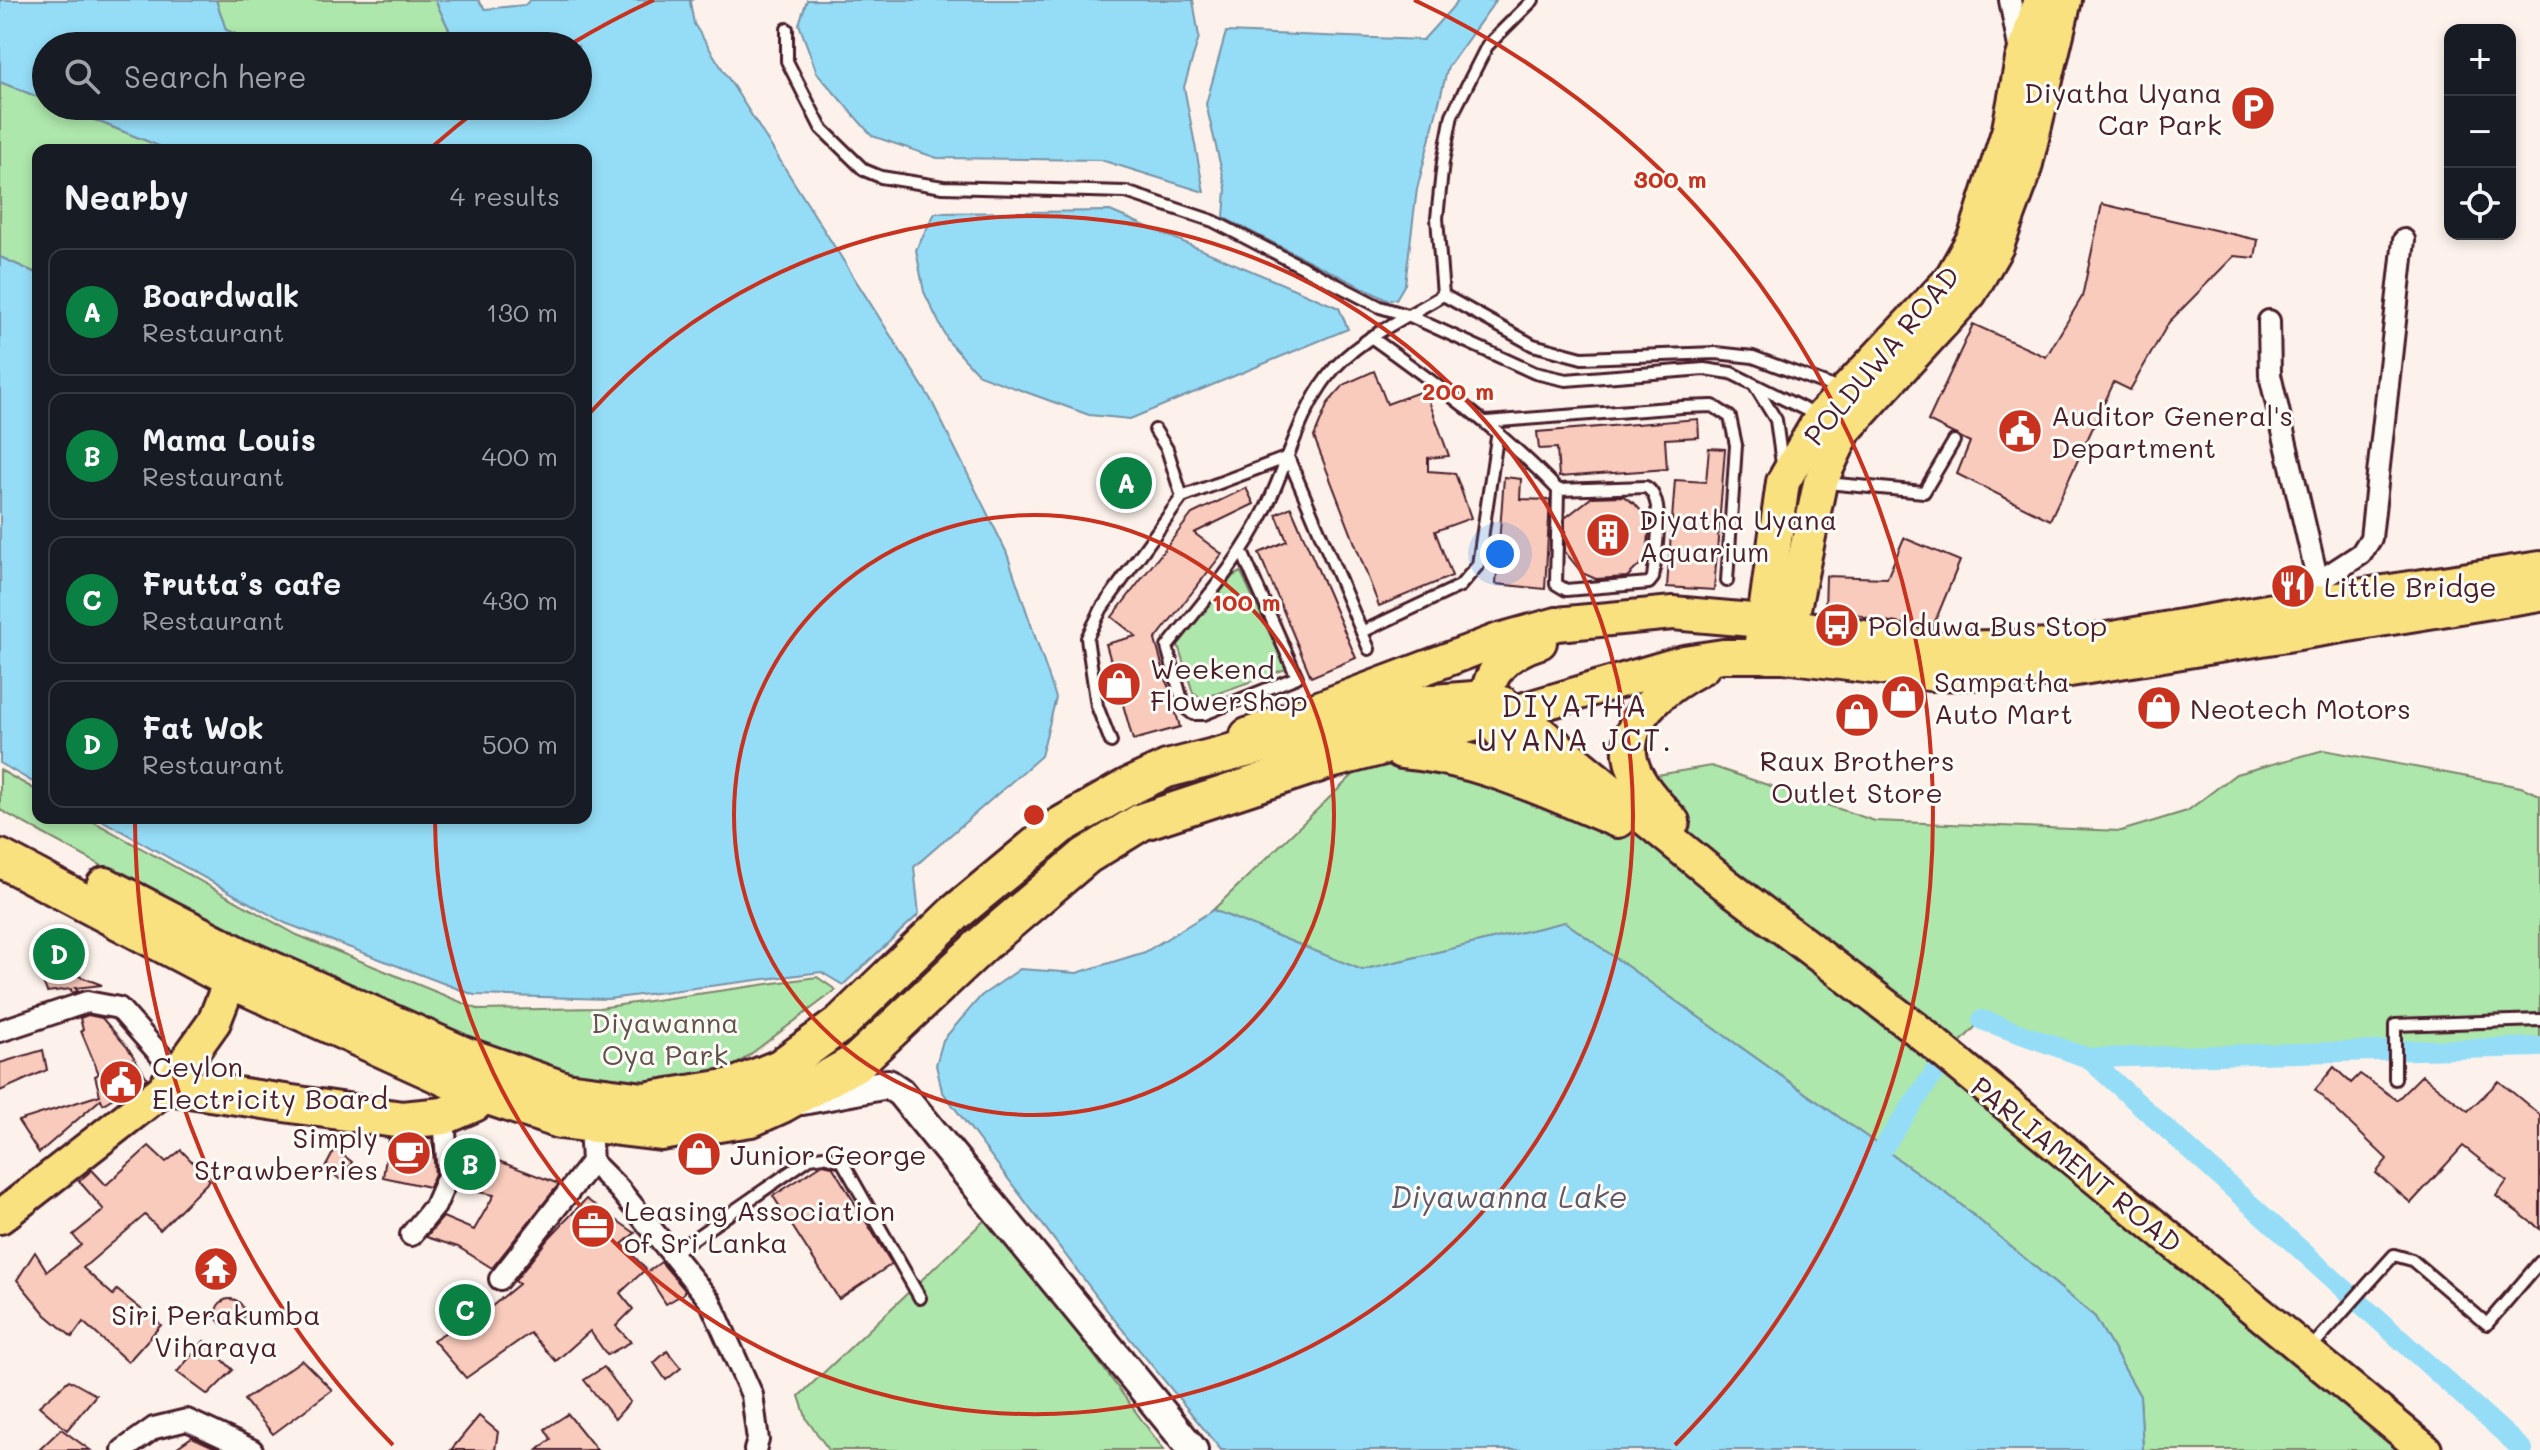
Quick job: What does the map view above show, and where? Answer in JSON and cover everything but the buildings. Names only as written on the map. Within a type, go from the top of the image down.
[{"type":"highway","points":[[0,833],[235,968],[566,1091],[644,1101],[733,1087],[780,1068],[839,1025],[954,914],[1060,826],[1128,787],[1167,769],[1421,704],[1497,710]]},
{"type":"highway","points":[[0,858],[235,968],[482,1094],[560,1120],[590,1126],[661,1132],[751,1118],[857,1062],[985,942],[1086,856],[1141,822],[1326,761],[1381,748],[1497,710]]},
{"type":"highway","points":[[1381,748],[1458,757],[1618,819]]},
{"type":"highway","points":[[173,1080],[402,1120],[444,1116],[474,1103],[482,1094]]},
{"type":"main road","name":"POLDUWA ROAD","points":[[1774,639],[1783,482],[1857,398],[1970,293],[1997,246],[2023,176],[2022,60],[2056,1]]},
{"type":"main road","name":"POLDUWA ROAD","points":[[2021,132],[2056,1]]},
{"type":"main road","name":"POLDUWA ROAD","points":[[1774,639],[1820,483],[1833,424]]},
{"type":"main road","points":[[1725,884],[1650,795],[1639,778],[1630,754],[1634,728],[1653,699],[1689,674],[1723,656],[1774,639],[1933,648],[2067,646],[2315,593],[2540,568]]},
{"type":"main road","points":[[1167,769],[1236,739],[1499,640],[1557,624],[1673,613],[1929,674],[2070,670],[2540,594]]},
{"type":"main road","points":[[1633,616],[1526,646],[1501,662],[1488,685],[1497,710],[1684,662],[1723,656]]},
{"type":"main road","name":"PARLIAMENT ROAD","points":[[1497,710],[1510,744],[1618,819],[1725,884]]},
{"type":"main road","name":"PARLIAMENT ROAD","points":[[1497,710],[1915,1028],[1959,1067],[2315,1343],[2425,1450]]},
{"type":"main road","points":[[0,1217],[173,1080],[214,1022],[235,968]]},
{"type":"street","points":[[2010,0],[2022,60]]},
{"type":"street","points":[[2269,321],[2270,375],[2315,593],[2361,554],[2371,538],[2404,240]]},
{"type":"street","points":[[0,1031],[87,1002],[119,1008],[173,1080]]},
{"type":"street","points":[[782,1104],[888,1084],[900,1092],[1193,1450]]},
{"type":"street","points":[[411,1235],[435,1206],[448,1176],[444,1116]]},
{"type":"street","points":[[500,1279],[592,1162],[590,1126]]},
{"type":"street","points":[[592,1162],[619,1189],[710,1301],[752,1395],[758,1440],[755,1450]]},
{"type":"street","points":[[123,1450],[154,1428],[187,1420],[252,1450]]},
{"type":"lane","points":[[1443,295],[1437,218],[1452,115],[1487,46],[1533,0]]},
{"type":"lane","points":[[787,29],[787,61],[821,128],[864,170],[881,177],[943,187],[1126,192],[1213,221],[1380,307],[1410,316],[1535,373],[1566,380],[1704,369],[1731,373],[1833,424]]},
{"type":"lane","points":[[1242,552],[1297,677],[1204,714],[1193,714],[1184,707],[1167,647],[1242,552],[1265,510],[1309,408],[1330,374],[1371,337],[1443,295]]},
{"type":"lane","points":[[1443,295],[1533,345],[1582,358],[1716,353],[1753,357],[1857,398]]},
{"type":"lane","points":[[1371,337],[1487,422],[1558,490],[1556,584],[1566,590],[1649,583],[1653,578],[1658,504],[1654,491],[1646,487],[1558,490]]},
{"type":"lane","points":[[1755,386],[1776,420],[1783,482]]},
{"type":"lane","points":[[1487,422],[1713,406],[1730,417],[1736,445],[1727,581]]},
{"type":"lane","points":[[1155,430],[1167,449],[1182,497]]},
{"type":"lane","points":[[1362,632],[1460,586],[1478,565],[1498,431]]},
{"type":"lane","points":[[1820,483],[1924,492],[1954,441]]},
{"type":"lane","points":[[1111,742],[1097,706],[1087,638],[1102,608],[1182,497],[1288,457]]},
{"type":"lane","points":[[1288,457],[1369,649]]},
{"type":"lane","points":[[2395,1079],[2395,1025],[2540,1020]]},
{"type":"lane","points":[[673,1253],[810,1158],[824,1156],[842,1161],[920,1298]]},
{"type":"lane","points":[[2315,1343],[2394,1255],[2412,1260],[2487,1324],[2540,1262]]},
{"type":"green space","points":[[216,0],[435,0],[450,32],[231,32],[226,30]]},
{"type":"green space","points":[[0,82],[32,95],[32,120],[95,120],[154,144],[32,144],[32,271],[0,257]]},
{"type":"green space","points":[[1241,572],[1286,669],[1202,699],[1193,693],[1178,645],[1233,576]]},
{"type":"green space","points":[[1381,748],[1500,771],[1639,778],[1711,766],[1875,821],[2121,831],[2187,811],[2236,774],[2324,750],[2521,787],[2540,795],[2540,1047],[2088,1058],[1982,1020],[1947,1056],[2425,1450],[2143,1450],[2140,1396],[2095,1317],[1954,1199],[1565,922],[1362,970],[1213,910]]},
{"type":"green space","name":"Diyawanna Oya Park","points":[[0,770],[32,788],[32,824],[98,824],[297,935],[480,1010],[599,1008],[817,977],[836,990],[732,1068],[645,1081],[536,1068],[215,928],[0,810]]},
{"type":"green space","points":[[990,1215],[1164,1450],[829,1450],[807,1420],[799,1396]]},
{"type":"water","points":[[0,0],[216,0],[226,30],[231,32],[32,32],[32,95],[0,82]]},
{"type":"water","points":[[435,0],[478,0],[485,9],[525,5],[530,0],[692,0],[694,24],[930,398],[1006,551],[1056,698],[1041,756],[914,867],[919,914],[843,985],[821,972],[608,999],[474,995],[285,923],[109,824],[592,824],[592,144],[154,144],[95,120],[592,120],[592,32],[450,32]]},
{"type":"water","points":[[807,0],[1193,0],[1199,37],[1184,87],[1204,192],[1101,160],[937,158],[872,136],[817,73],[799,24]]},
{"type":"water","points":[[1459,0],[1496,0],[1448,67],[1417,189],[1405,284],[1396,299],[1387,300],[1224,218],[1226,189],[1206,104],[1226,32],[1423,40]]},
{"type":"water","points":[[1110,211],[1339,308],[1348,329],[1130,419],[1089,415],[979,375],[948,341],[924,292],[916,250],[935,213]]},
{"type":"water","points":[[0,257],[32,271],[32,782],[0,763]]},
{"type":"water","name":"Diyawanna Lake","points":[[1213,910],[1362,970],[1565,922],[1954,1199],[2095,1317],[2140,1396],[2143,1450],[1221,1450],[1113,1318],[942,1091],[936,1065],[943,1040],[981,996],[1020,969],[1077,973],[1145,952]]},
{"type":"waterway","points":[[1982,1020],[2088,1058],[2540,1047]]},
{"type":"waterway","points":[[1883,1148],[1945,1057]]},
{"type":"waterway","points":[[2088,1058],[2523,1450]]},
{"type":"place","name":"Diyatha Uyana Car Park","points":[[2253,108]]},
{"type":"place","name":"Auditor General's Department","points":[[2020,431]]},
{"type":"place","name":"Boardwalk","points":[[1126,483]]},
{"type":"place","name":"Diyatha Uyana Aquarium","points":[[1608,535]]},
{"type":"place","name":"Little Bridge","points":[[2293,586]]},
{"type":"place","name":"Polduwa Bus Stop","points":[[1837,625]]},
{"type":"place","name":"Weekend FlowerShop","points":[[1119,684]]},
{"type":"place","name":"Sampatha Auto Mart","points":[[1903,697]]},
{"type":"place","name":"Neotech Motors","points":[[2159,708]]},
{"type":"place","name":"Raux Brothers Outlet Store","points":[[1857,715]]},
{"type":"place","name":"Fat Wok","points":[[59,954]]},
{"type":"place","name":"Ceylon Electricity Board","points":[[121,1082]]},
{"type":"place","name":"Simply Strawberries","points":[[409,1153]]},
{"type":"place","name":"Junior George","points":[[699,1154]]},
{"type":"place","name":"Mama Louis","points":[[470,1164]]},
{"type":"place","name":"Leasing Association of Sri Lanka","points":[[593,1226]]},
{"type":"place","name":"Siri Perakumba Viharaya","points":[[216,1269]]},
{"type":"place","name":"Frutta’s cafe","points":[[465,1310]]},
{"type":"district","name":"DIYATHA UYANA JCT.","points":[[1575,722]]}]
